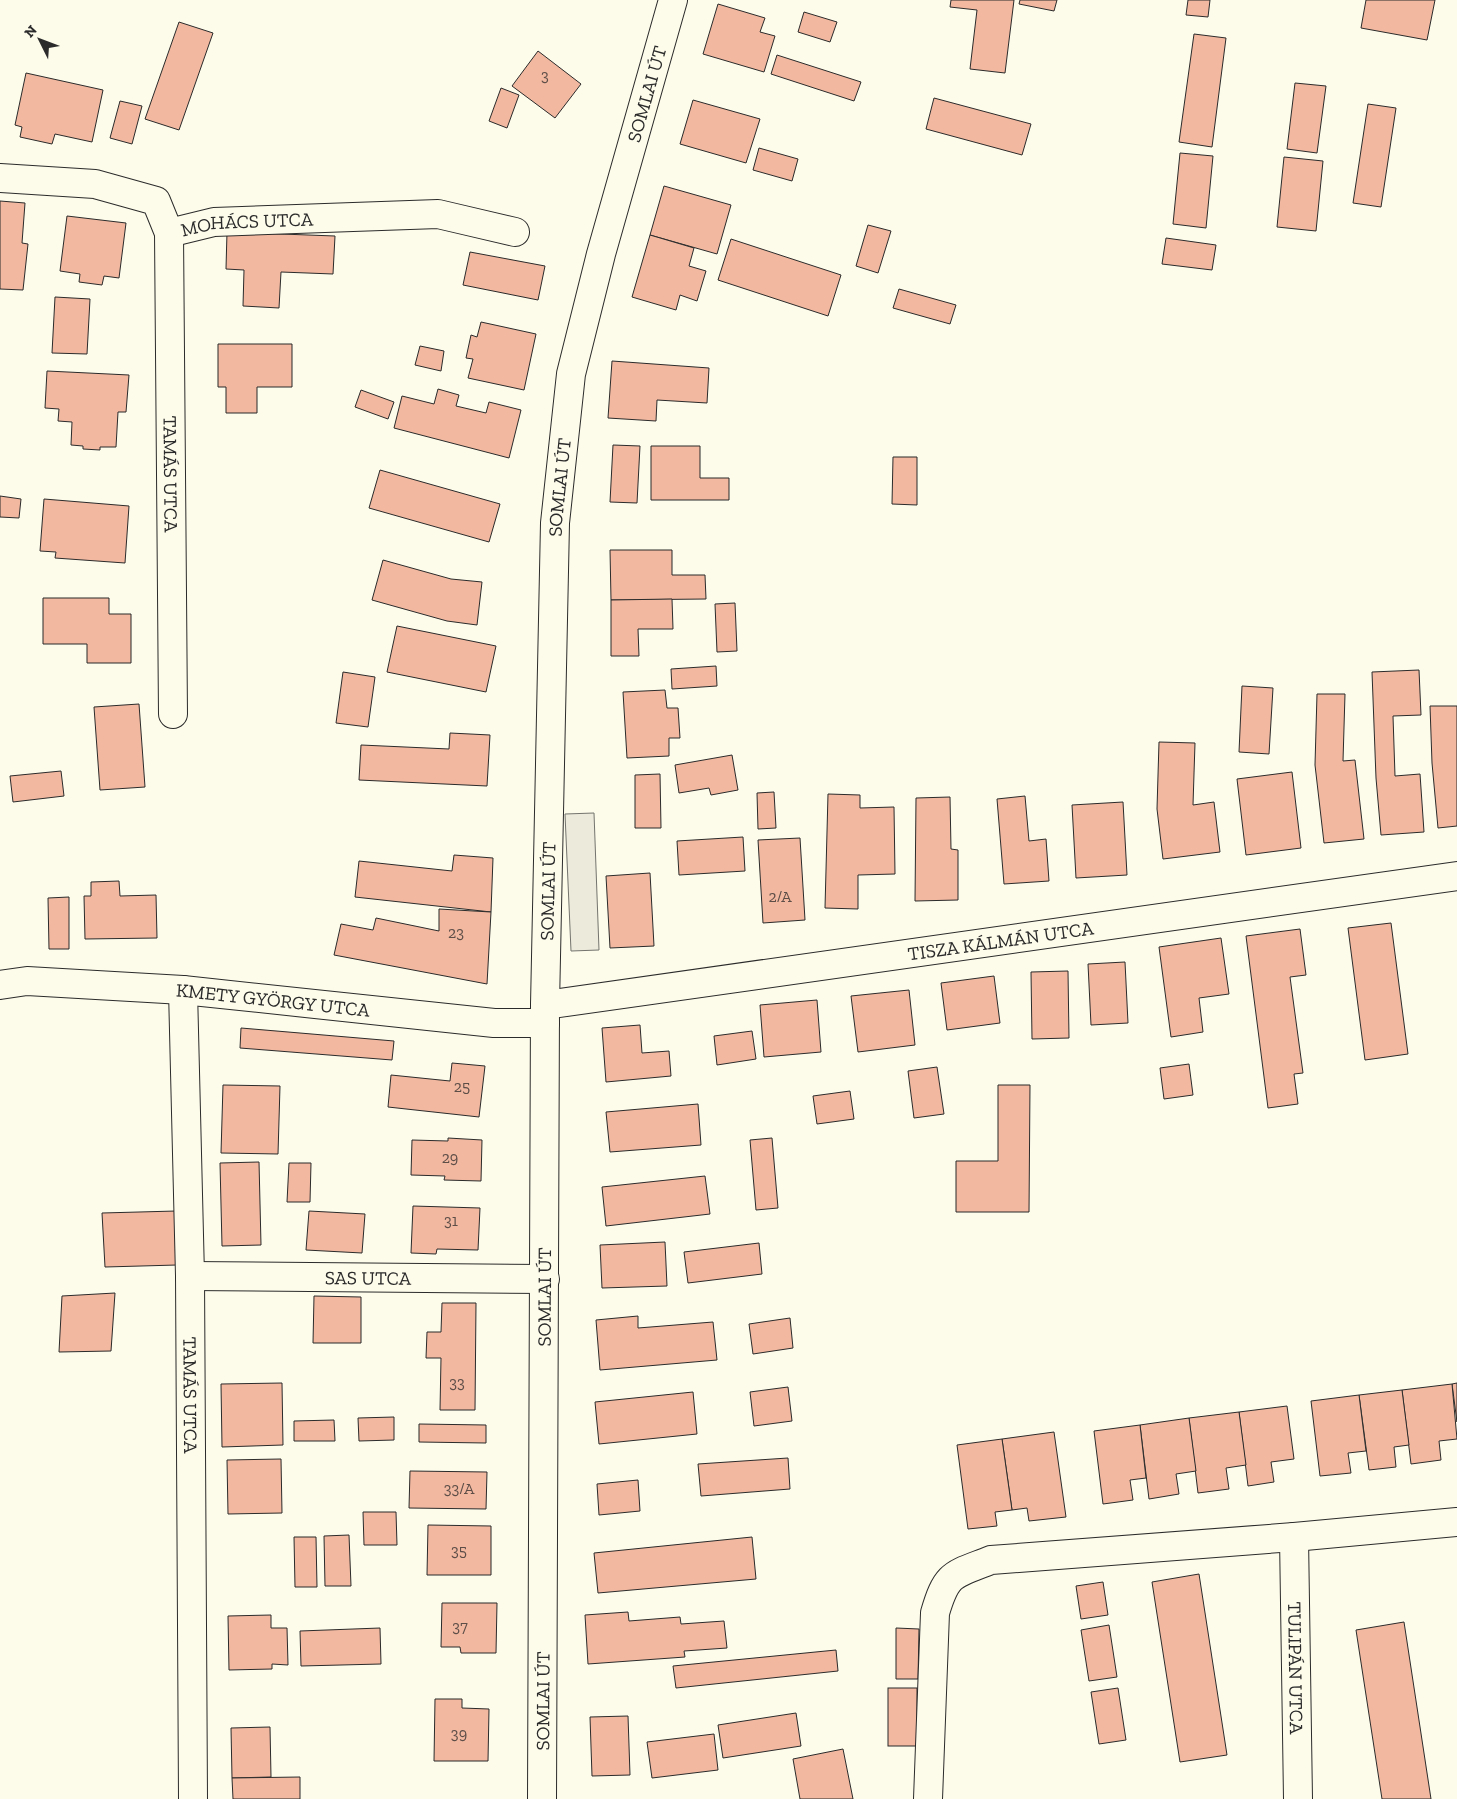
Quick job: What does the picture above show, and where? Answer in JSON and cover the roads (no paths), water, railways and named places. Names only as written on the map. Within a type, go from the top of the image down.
[{"type":"street","name":"SOMLAI ÚT","points":[[542,1799],[545,1014],[555,523],[570,374],[601,254],[673,0]]},
{"type":"street","name":"MOHÁCS UTCA","points":[[0,178],[95,184],[156,202],[170,233],[214,222],[438,214],[515,232]]},
{"type":"street","name":"TAMÁS UTCA","points":[[170,233],[173,714]]},
{"type":"street","name":"TISZA KÁLMÁN UTCA","points":[[545,1014],[1457,876]]},
{"type":"street","name":"KMETY GYÖRGY UTCA","points":[[0,985],[26,981],[182,990],[494,1023],[545,1014]]},
{"type":"street","name":"TAMÁS UTCA","points":[[182,990],[190,1276],[193,1799]]},
{"type":"street","name":"SAS UTCA","points":[[190,1276],[545,1279]]},
{"type":"street","points":[[928,1799],[935,1614],[942,1590],[954,1574],[991,1560],[1294,1537],[1457,1522]]},
{"type":"street","name":"TULIPÁN UTCA","points":[[1294,1537],[1298,1799]]}]
